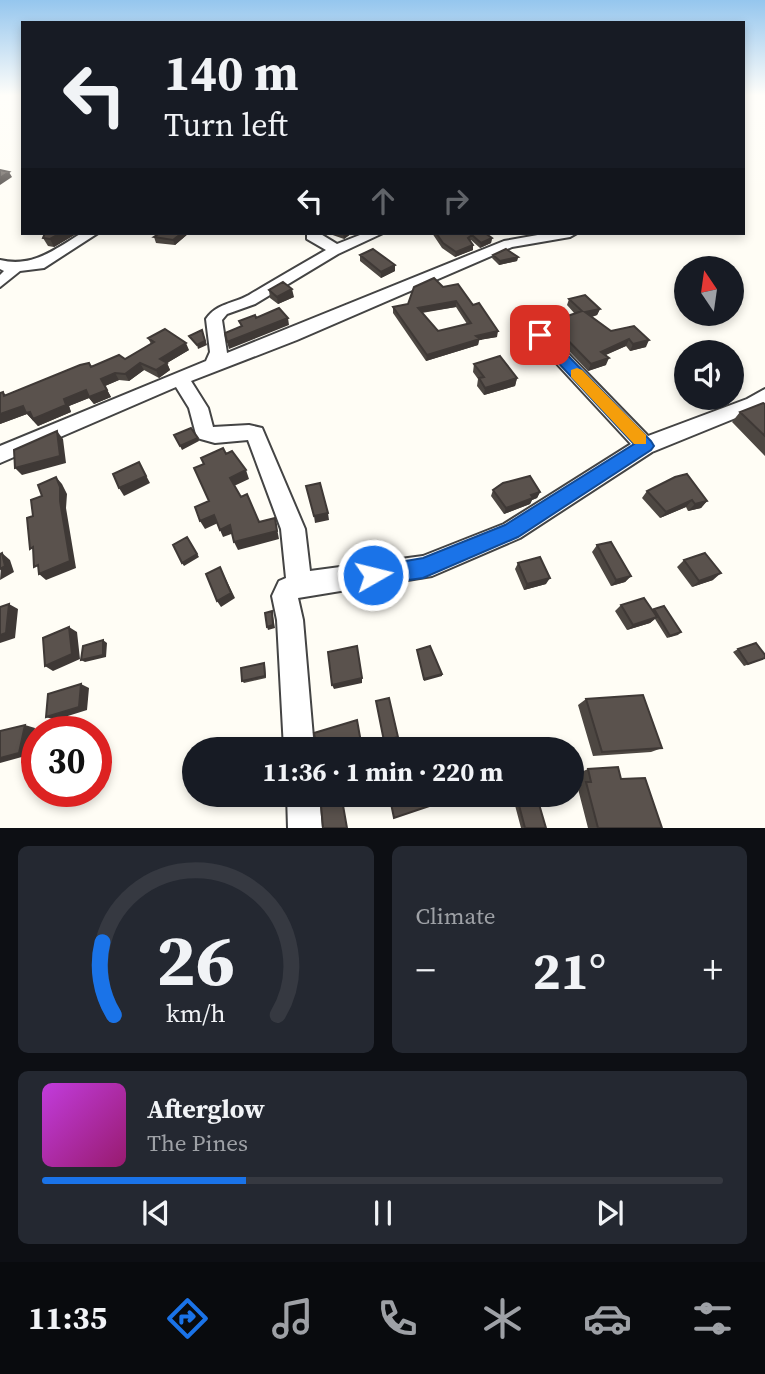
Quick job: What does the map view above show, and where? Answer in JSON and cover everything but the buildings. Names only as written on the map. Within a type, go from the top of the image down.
[{"type":"street","points":[[0,283],[7,266],[40,265],[88,235]]},
{"type":"street","points":[[313,235],[330,244],[333,251]]},
{"type":"street","points":[[212,365],[219,352],[214,319],[219,313],[250,301],[333,251],[371,235]]},
{"type":"street","points":[[498,235],[509,244]]},
{"type":"street","points":[[0,455],[509,244],[559,235]]},
{"type":"street","points":[[540,335],[645,446]]},
{"type":"street","points":[[181,380],[198,408],[204,433],[209,436],[240,431],[255,433],[293,529],[299,585]]},
{"type":"street","points":[[298,737],[290,620],[285,596],[288,590],[299,585],[423,568],[512,531],[645,446],[754,404],[765,397]]},
{"type":"street","points":[[304,807],[305,828]]},
{"type":"slow traffic","points":[[577,373],[640,440]]},
{"type":"route","points":[[373,575],[423,568],[512,531],[645,446],[540,335]]}]
